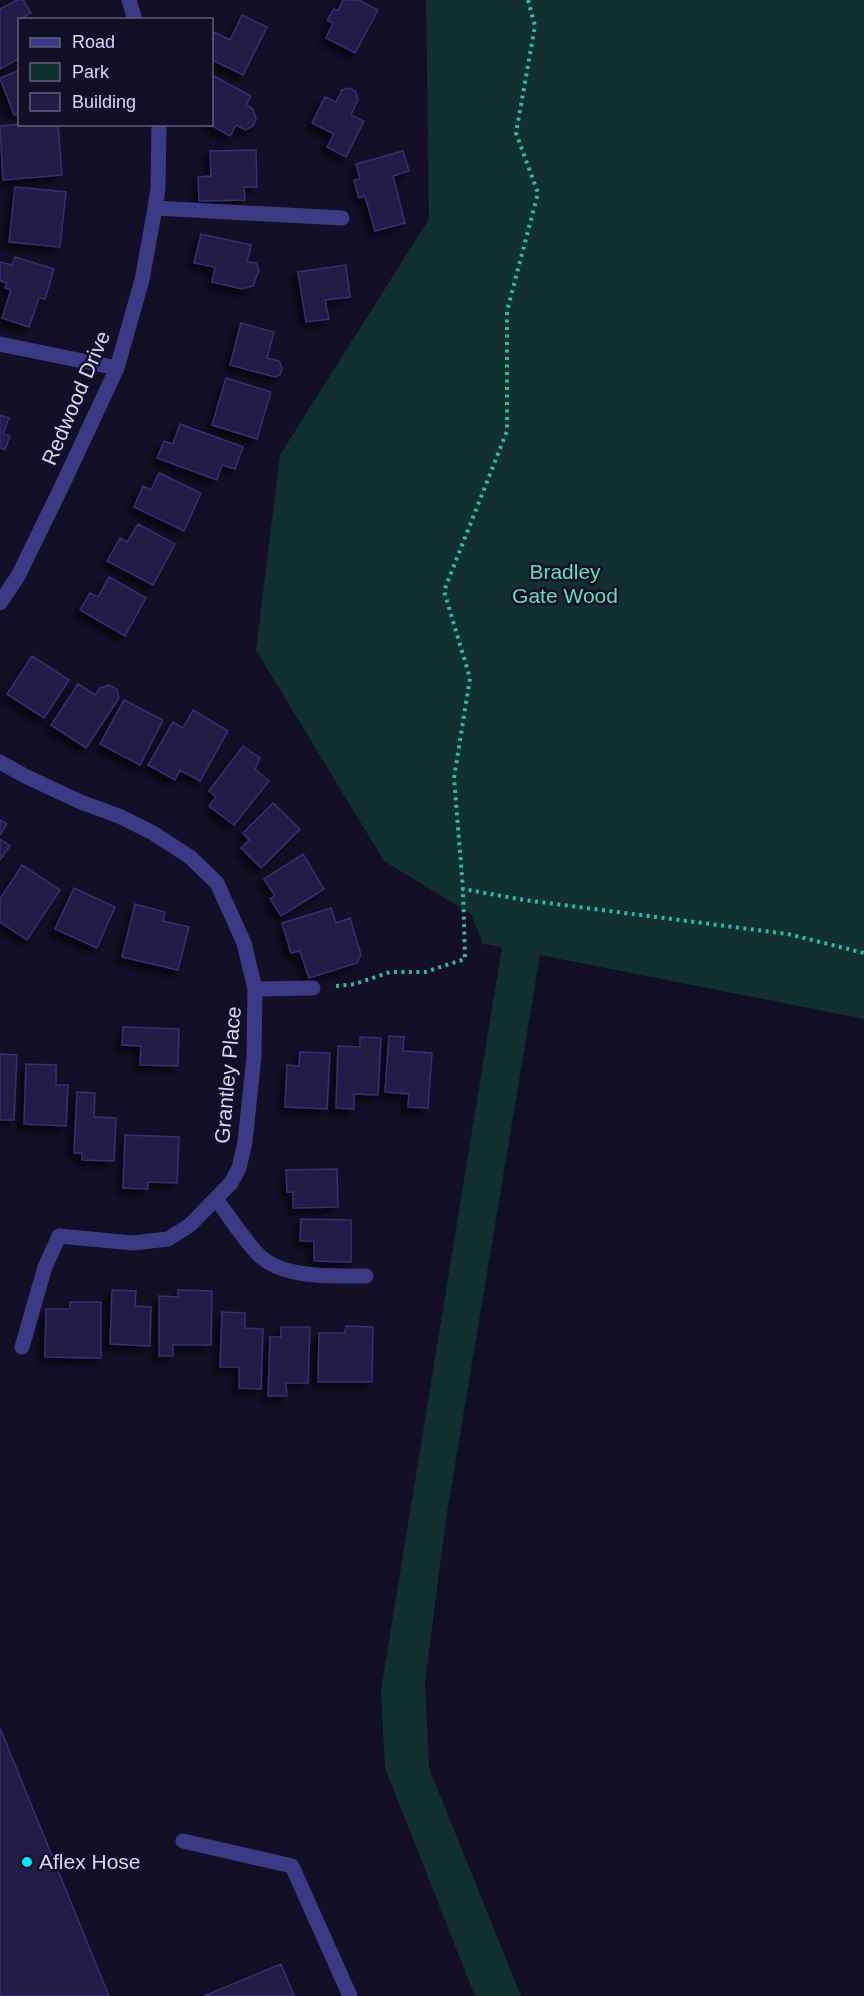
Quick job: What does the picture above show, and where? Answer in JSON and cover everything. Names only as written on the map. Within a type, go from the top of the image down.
[{"type":"street","points":[[134,1],[135,18]]},
{"type":"street","name":"Redwood Drive","points":[[0,603],[23,566],[117,368],[142,280],[155,208],[158,188],[159,126]]},
{"type":"street","points":[[155,208],[342,218]]},
{"type":"street","points":[[0,344],[117,368]]},
{"type":"street","name":"Grantley Place","points":[[0,762],[83,803],[119,816],[153,833],[190,857],[217,883],[244,943],[255,989],[254,1056],[245,1142],[239,1168],[231,1183],[190,1225],[168,1239],[132,1243],[59,1236],[45,1267],[22,1347]]},
{"type":"street","name":"Grantley Place","points":[[255,989],[313,988]]},
{"type":"street","points":[[216,1199],[260,1256],[278,1267],[311,1275],[366,1276]]},
{"type":"street","points":[[183,1841],[292,1866],[350,1996]]},
{"type":"path","points":[[313,988],[355,984],[390,972],[425,972],[465,959],[463,889],[454,778],[470,678],[444,591],[507,431],[507,311],[538,193],[516,133],[535,26],[528,0]]},
{"type":"path","points":[[463,889],[524,900],[788,934],[864,953]]},
{"type":"green space","name":"Bradley Gate Wood","points":[[426,0],[864,0],[864,1019],[540,955],[446,1519],[425,1682],[429,1768],[521,1996],[475,1996],[385,1768],[381,1690],[502,947],[483,944],[471,914],[384,861],[256,650],[280,455],[429,219]]},
{"type":"building","points":[[17,0],[23,0],[31,13],[25,16],[26,18],[18,18],[18,59],[0,69],[0,9]]},
{"type":"building","points":[[343,0],[359,0],[378,10],[355,53],[326,38],[333,23],[327,20],[334,9],[338,11]]},
{"type":"building","points":[[242,15],[267,27],[243,75],[213,60],[214,32],[230,40]]},
{"type":"building","points":[[18,71],[18,114],[14,115],[0,78]]},
{"type":"building","points":[[213,76],[251,96],[246,105],[253,109],[256,119],[253,126],[245,130],[236,125],[230,136],[212,126]]},
{"type":"building","points":[[350,88],[356,92],[358,100],[351,115],[364,121],[346,157],[327,147],[334,134],[312,123],[325,97],[336,102],[342,90]]},
{"type":"building","points":[[0,126],[58,126],[62,175],[3,180]]},
{"type":"building","points":[[256,150],[257,187],[244,187],[245,200],[199,201],[198,177],[211,176],[210,151]]},
{"type":"building","points":[[403,151],[409,171],[393,176],[405,223],[375,231],[365,196],[359,198],[354,180],[360,179],[356,164]]},
{"type":"building","points":[[15,187],[66,192],[60,247],[9,242]]},
{"type":"building","points":[[201,234],[251,245],[247,262],[256,263],[259,270],[253,286],[242,289],[212,282],[215,267],[194,263]]},
{"type":"building","points":[[15,257],[54,269],[45,299],[39,298],[29,327],[2,318],[11,290],[5,288],[7,283],[0,281],[0,262],[12,265]]},
{"type":"building","points":[[346,265],[350,297],[325,300],[329,319],[306,322],[298,272]]},
{"type":"building","points":[[241,323],[274,332],[267,358],[279,361],[282,368],[280,375],[275,377],[230,365]]},
{"type":"building","points":[[226,378],[271,392],[257,439],[212,425]]},
{"type":"building","points":[[0,415],[9,418],[3,434],[10,436],[5,450],[0,448]]},
{"type":"building","points":[[180,424],[243,447],[235,469],[222,465],[217,480],[157,458],[164,441],[173,444]]},
{"type":"building","points":[[159,473],[201,493],[184,531],[134,507],[143,486],[151,490]]},
{"type":"building","points":[[138,524],[175,544],[153,585],[107,561],[120,538],[127,542]]},
{"type":"building","points":[[109,577],[146,598],[125,636],[80,610],[90,593],[98,597]]},
{"type":"building","points":[[32,656],[69,680],[44,718],[7,694]]},
{"type":"building","points":[[78,684],[95,695],[100,688],[109,685],[117,689],[119,698],[86,748],[51,725]]},
{"type":"building","points":[[124,700],[163,720],[140,765],[100,744]]},
{"type":"building","points":[[193,710],[228,731],[200,781],[180,770],[175,780],[148,765],[173,722],[183,728]]},
{"type":"building","points":[[243,746],[260,758],[255,769],[269,781],[234,825],[209,806],[216,797],[209,791]]},
{"type":"building","points":[[273,803],[300,829],[261,868],[241,848],[249,840],[243,833]]},
{"type":"building","points":[[0,820],[7,824],[0,835]]},
{"type":"building","points":[[0,839],[10,846],[0,860]]},
{"type":"building","points":[[303,854],[324,889],[281,916],[270,899],[275,896],[264,879]]},
{"type":"building","points":[[22,865],[60,890],[27,940],[0,922],[0,899]]},
{"type":"building","points":[[74,888],[115,907],[97,948],[55,929]]},
{"type":"building","points":[[135,904],[165,912],[163,921],[189,927],[178,970],[122,957]]},
{"type":"building","points":[[331,908],[336,923],[350,918],[361,955],[357,963],[309,978],[300,951],[291,953],[282,923]]},
{"type":"building","points":[[123,1027],[179,1029],[178,1066],[140,1065],[141,1046],[122,1045]]},
{"type":"building","points":[[389,1036],[404,1037],[403,1051],[432,1053],[428,1108],[408,1107],[409,1094],[385,1092]]},
{"type":"building","points":[[360,1037],[381,1038],[378,1095],[354,1094],[354,1109],[336,1108],[338,1046],[360,1047]]},
{"type":"building","points":[[300,1052],[330,1053],[327,1109],[285,1107],[287,1065],[299,1066]]},
{"type":"building","points":[[0,1054],[17,1055],[14,1120],[0,1120]]},
{"type":"building","points":[[26,1064],[56,1065],[56,1085],[68,1085],[66,1126],[24,1124]]},
{"type":"building","points":[[77,1092],[95,1093],[94,1117],[116,1118],[114,1161],[82,1160],[82,1153],[74,1153]]},
{"type":"building","points":[[125,1135],[179,1137],[177,1183],[148,1182],[148,1189],[123,1188]]},
{"type":"building","points":[[337,1169],[338,1207],[293,1208],[293,1192],[287,1192],[286,1170]]},
{"type":"building","points":[[301,1219],[351,1220],[351,1262],[314,1261],[314,1241],[300,1241]]},
{"type":"building","points":[[112,1290],[136,1291],[135,1306],[151,1307],[150,1346],[110,1344]]},
{"type":"building","points":[[178,1290],[212,1291],[211,1345],[173,1345],[173,1356],[159,1356],[159,1296],[178,1297]]},
{"type":"building","points":[[70,1302],[101,1302],[101,1358],[45,1357],[46,1309],[70,1309]]},
{"type":"building","points":[[222,1312],[245,1313],[245,1328],[263,1329],[261,1389],[239,1388],[239,1367],[220,1367]]},
{"type":"building","points":[[346,1326],[373,1327],[372,1382],[318,1382],[319,1333],[345,1333]]},
{"type":"building","points":[[281,1327],[310,1327],[308,1383],[286,1383],[287,1396],[268,1396],[270,1337],[281,1337]]},
{"type":"building","name":"Aflex Hose","points":[[0,1728],[109,1996],[0,1996]]},
{"type":"building","points":[[281,1964],[294,1996],[204,1996]]},
{"type":"place","name":"Aflex Hose","points":[[27,1862]]}]
